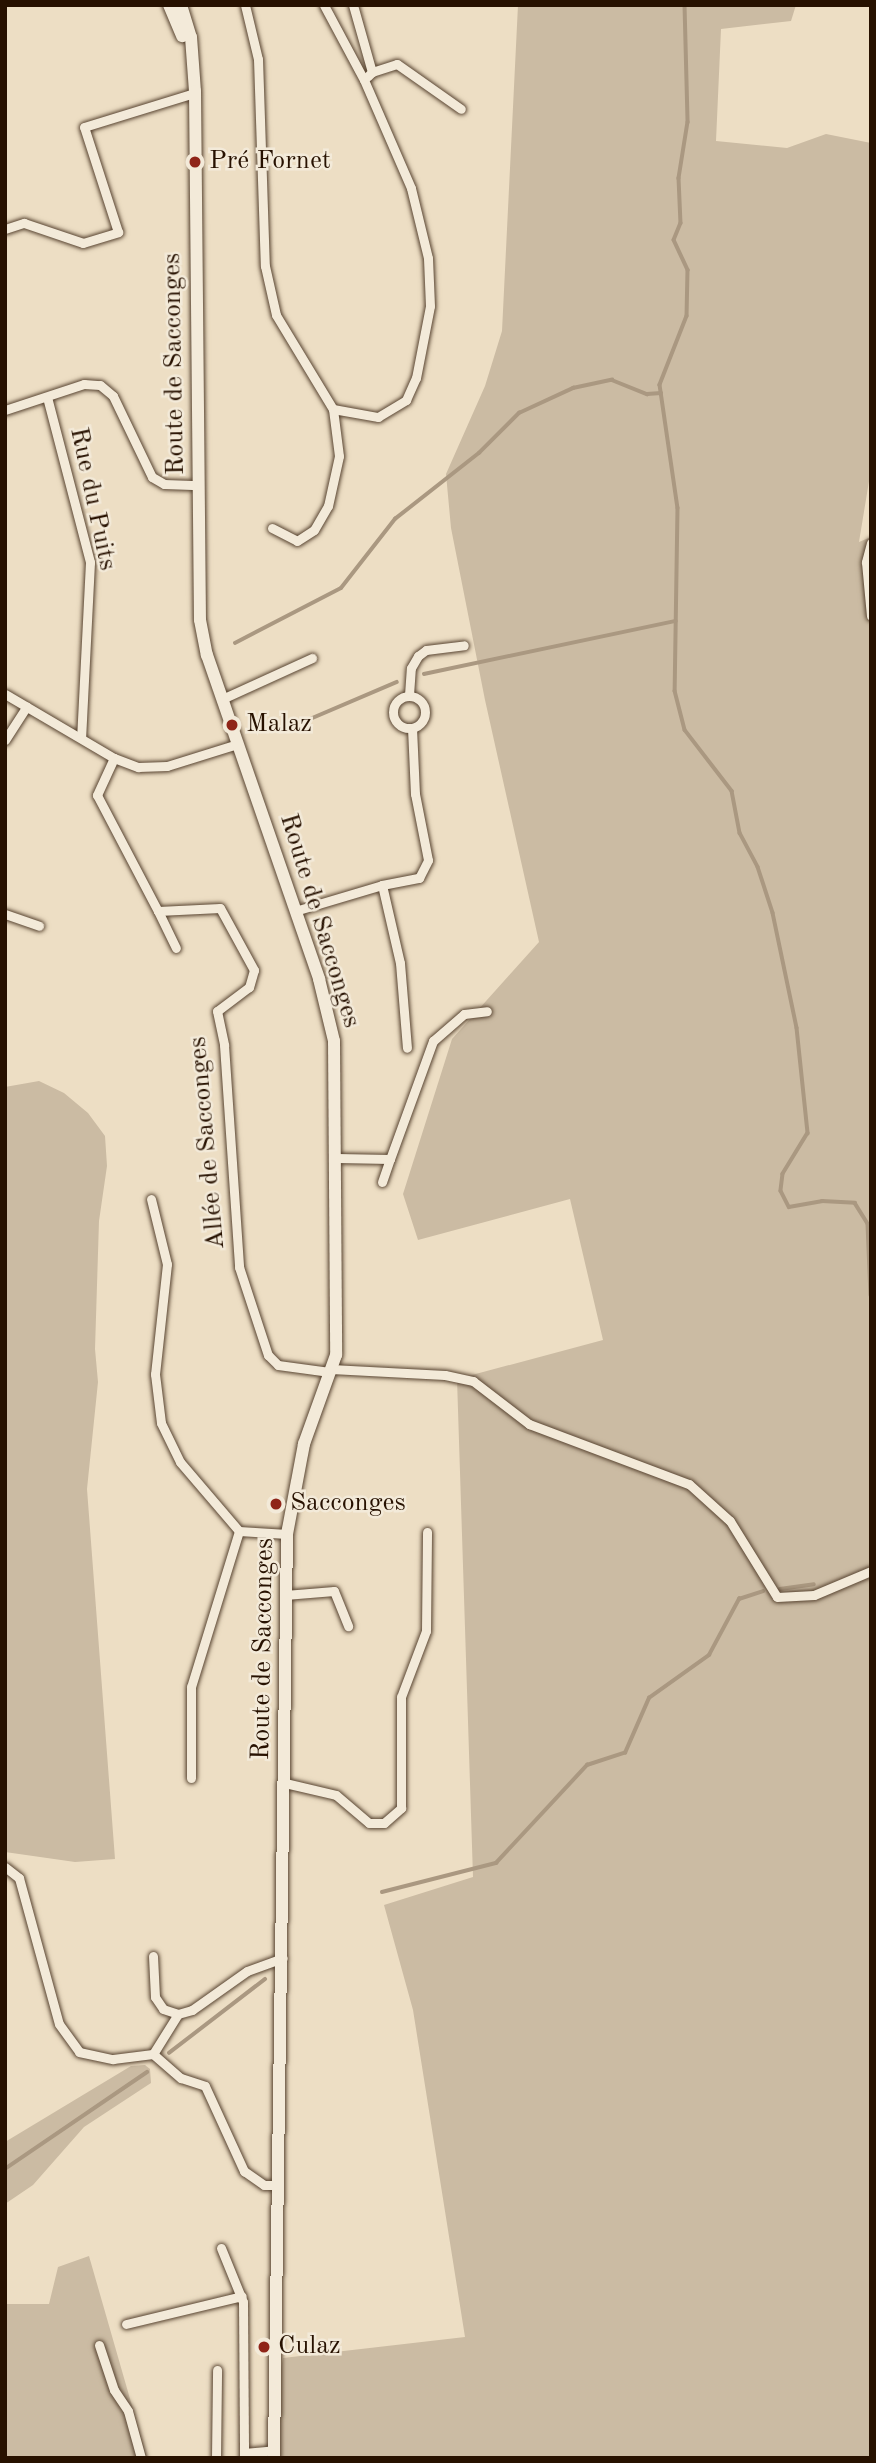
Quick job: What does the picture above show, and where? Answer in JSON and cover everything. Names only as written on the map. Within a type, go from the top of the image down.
[{"type":"street","points":[[245,5],[258,59],[269,290],[288,341],[332,409],[339,456],[328,506],[305,538],[288,539],[272,528]]},
{"type":"street","points":[[324,5],[364,80],[421,221],[430,306],[425,352],[406,400],[378,417],[332,409]]},
{"type":"street","points":[[353,5],[372,72]]},
{"type":"street","name":"Route de Sacconges","points":[[180,6],[177,23],[188,55],[193,109]]},
{"type":"street","name":"Route de Sacconges","points":[[180,6],[194,60],[200,620],[222,699],[295,911],[334,1041],[337,1158],[336,1355],[304,1444],[287,1534],[283,1958],[272,2454]]},
{"type":"street","points":[[364,80],[372,72],[397,64],[461,109]]},
{"type":"street","points":[[5,229],[24,223],[83,243],[118,232],[84,127],[191,94]]},
{"type":"street","points":[[5,410],[84,384],[100,385],[113,396],[152,477],[164,484],[200,485]]},
{"type":"street","name":"Rue du Puits","points":[[47,397],[90,562],[81,737]]},
{"type":"street","points":[[871,543],[866,562],[871,616]]},
{"type":"street","points":[[409,695],[411,668],[418,656],[426,650],[464,645]]},
{"type":"street","points":[[222,699],[312,658]]},
{"type":"street","points":[[5,694],[114,758],[151,768],[237,744]]},
{"type":"street","points":[[409,695],[417,697],[425,710],[424,718],[412,728],[397,724],[392,709],[395,702],[409,695]]},
{"type":"street","points":[[5,740],[27,706]]},
{"type":"street","points":[[295,911],[419,878],[428,860],[415,794],[412,728]]},
{"type":"street","points":[[114,758],[97,795],[176,948]]},
{"type":"street","points":[[382,886],[400,963],[407,1048]]},
{"type":"street","name":"Allée de Sacconges","points":[[158,911],[220,908],[254,970],[249,987],[217,1011],[224,1045],[239,1267],[268,1354],[278,1365],[331,1371]]},
{"type":"street","points":[[5,914],[39,926]]},
{"type":"street","points":[[383,1182],[421,1065],[433,1041],[464,1014],[486,1011]]},
{"type":"street","points":[[337,1158],[390,1159]]},
{"type":"street","points":[[151,1199],[167,1264],[155,1374],[161,1423],[180,1462],[239,1531],[287,1534]]},
{"type":"street","points":[[331,1371],[445,1375],[473,1381],[529,1424],[689,1484],[730,1521],[776,1597],[814,1595],[871,1571]]},
{"type":"street","points":[[191,1778],[191,1687],[239,1531]]},
{"type":"street","points":[[285,1783],[336,1795],[369,1823],[384,1823],[401,1808],[401,1697],[426,1631],[426,1532]]},
{"type":"street","points":[[285,1595],[334,1591],[348,1626]]},
{"type":"street","points":[[5,1867],[19,1878],[60,2024],[79,2052],[113,2059],[153,2054],[181,2078],[205,2086],[244,2171],[264,2185],[278,2185]]},
{"type":"street","points":[[153,1956],[155,1997],[163,2009],[178,2014],[192,2010],[237,1976],[283,1958]]},
{"type":"street","points":[[153,2054],[178,2014]]},
{"type":"street","points":[[221,2248],[242,2296],[244,2455],[272,2454]]},
{"type":"street","points":[[126,2324],[242,2296]]},
{"type":"street","points":[[99,2345],[114,2390],[128,2411],[141,2458]]},
{"type":"street","points":[[216,2458],[217,2370]]},
{"type":"shaded area","points":[[518,5],[796,5],[791,21],[721,29],[716,141],[787,148],[826,134],[871,143],[871,469],[859,542],[871,537],[871,2458],[265,2458],[283,2358],[465,2337],[413,2010],[384,1905],[473,1877],[457,1379],[603,1340],[570,1199],[418,1240],[403,1194],[452,1039],[539,942],[485,700],[451,528],[446,474],[485,386],[502,331]]},
{"type":"shaded area","points":[[39,1081],[64,1093],[88,1113],[105,1136],[107,1166],[99,1221],[95,1349],[98,1382],[87,1489],[115,1859],[75,1862],[5,1852],[5,1087]]},
{"type":"shaded area","points":[[145,2065],[150,2069],[151,2083],[84,2127],[33,2185],[5,2204],[5,2142],[131,2066]]},
{"type":"shaded area","points":[[89,2256],[147,2458],[5,2458],[5,2304],[49,2304],[58,2267]]},
{"type":"waterway","points":[[685,5],[688,122],[679,178],[681,223],[674,240],[688,270],[687,316],[660,385],[678,508],[675,691],[685,730],[732,791],[740,833],[758,867],[773,913],[797,1028],[808,1133],[783,1174],[781,1191],[789,1207],[822,1201],[855,1203],[868,1224],[871,1295]]},
{"type":"waterway","points":[[235,643],[341,588],[395,519],[479,453],[519,413],[573,388],[612,380],[647,394],[661,393]]},
{"type":"waterway","points":[[424,674],[675,621]]},
{"type":"waterway","points":[[289,728],[397,682]]},
{"type":"waterway","points":[[780,1589],[814,1584]]},
{"type":"waterway","points":[[382,1892],[496,1863],[587,1765],[625,1753],[649,1698],[709,1655],[739,1599],[763,1591]]},
{"type":"waterway","points":[[169,2053],[265,1979]]},
{"type":"waterway","points":[[5,2169],[147,2072]]},
{"type":"place","name":"Pré Fornet","points":[[195,162]]},
{"type":"place","name":"Malaz","points":[[232,725]]},
{"type":"place","name":"Sacconges","points":[[276,1504]]},
{"type":"place","name":"Culaz","points":[[264,2347]]}]
